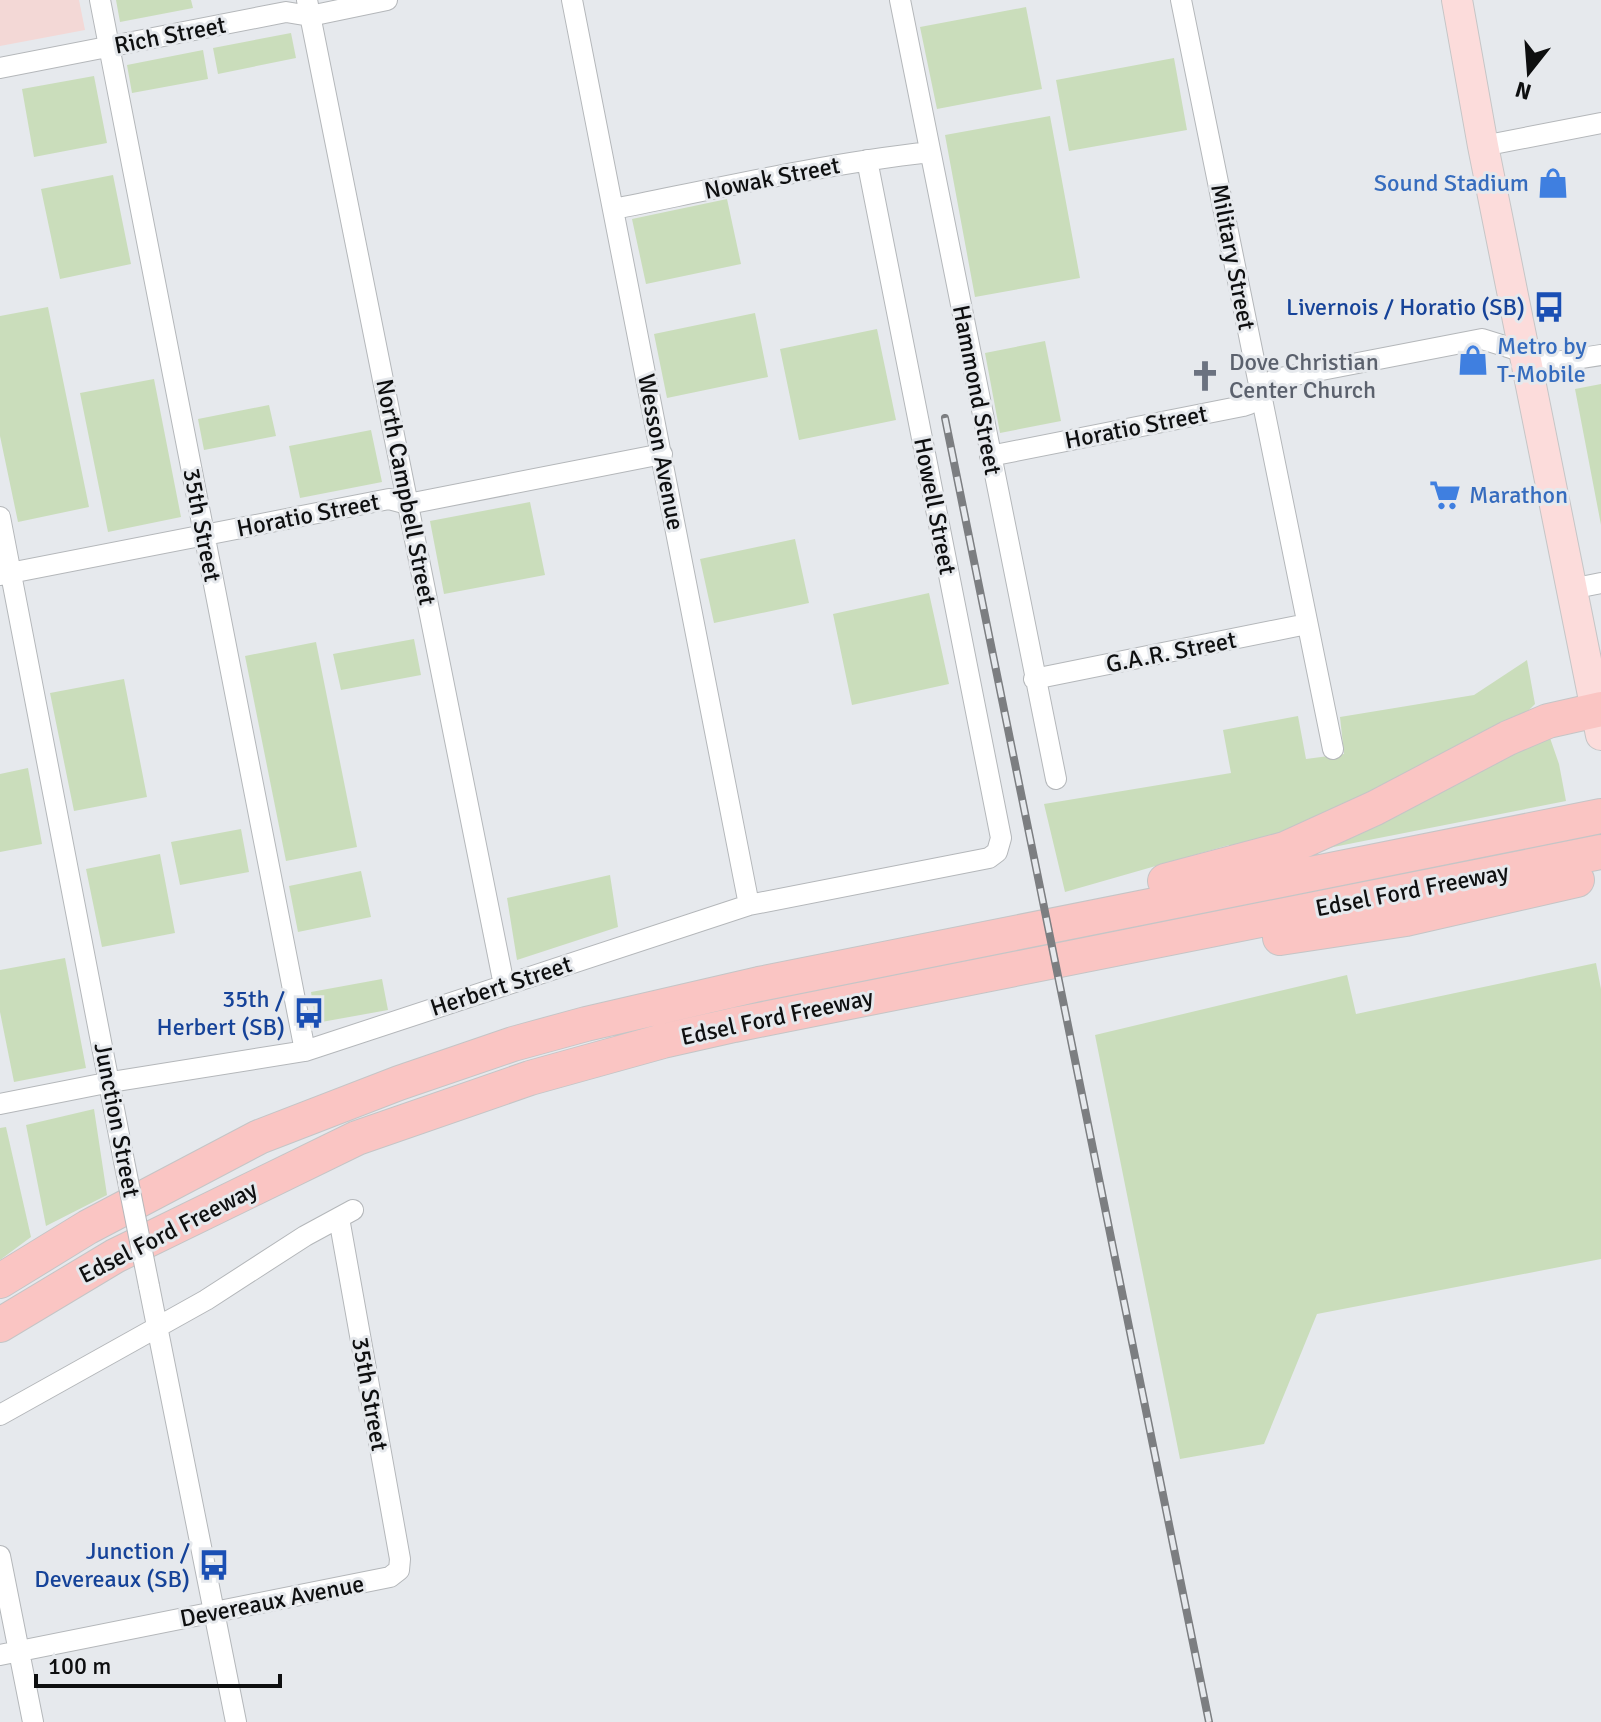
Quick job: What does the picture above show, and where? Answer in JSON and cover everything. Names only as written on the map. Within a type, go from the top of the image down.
[{"type":"highway","points":[[950,945],[1001,922],[1285,849],[1375,808],[1508,738],[1548,721],[1599,720]]},
{"type":"highway","name":"Edsel Ford Freeway","points":[[0,1281],[88,1227],[259,1137],[399,1083],[513,1044],[759,984],[1601,816]]},
{"type":"highway","name":"Edsel Ford Freeway","points":[[0,1325],[115,1256],[314,1157],[357,1138],[560,1069],[663,1041],[1601,852]]},
{"type":"highway","points":[[1014,970],[1110,967],[1406,919],[1601,876]]},
{"type":"main road","points":[[1457,0],[1483,146],[1599,720]]},
{"type":"street","name":"35th Street","points":[[100,0],[305,1051]]},
{"type":"street","name":"Rich Street","points":[[0,68],[308,8],[387,0]]},
{"type":"street","name":"Wesson Avenue","points":[[572,0],[749,905]]},
{"type":"street","name":"Hammond Street","points":[[900,0],[1056,779]]},
{"type":"street","name":"Military Street","points":[[1181,0],[1333,749]]},
{"type":"street","name":"North Campbell Street","points":[[308,8],[504,985]]},
{"type":"street","points":[[1483,146],[1601,123]]},
{"type":"street","name":"Nowak Street","points":[[614,209],[867,160],[930,152]]},
{"type":"street","name":"Howell Street","points":[[867,160],[1001,838],[997,852]]},
{"type":"street","name":"Horatio Street","points":[[990,456],[1243,406],[1275,379],[1482,339],[1556,362],[1601,355]]},
{"type":"street","name":"Horatio Street","points":[[6,574],[389,499],[408,504],[662,454]]},
{"type":"street","name":"Junction Street","points":[[0,517],[6,574],[111,1082],[236,1722]]},
{"type":"street","points":[[1571,589],[1601,583]]},
{"type":"street","name":"G.A.R. Street","points":[[1034,679],[1307,624]]},
{"type":"street","name":"Herbert Street","points":[[0,1104],[111,1082],[305,1051],[749,905],[989,858],[997,852]]},
{"type":"street","name":"35th Street","points":[[159,1326],[346,1214],[399,1570]]},
{"type":"street","points":[[0,1415],[159,1326]]},
{"type":"street","points":[[0,1556],[10,1653],[33,1722]]},
{"type":"street","name":"Devereaux Avenue","points":[[10,1653],[390,1577],[399,1570]]},
{"type":"shaded area","points":[[0,0],[79,0],[85,30],[0,46]]},
{"type":"green space","points":[[116,0],[191,0],[193,8],[120,22]]},
{"type":"green space","points":[[1026,7],[1042,89],[937,109],[920,27]]},
{"type":"green space","points":[[291,33],[296,58],[218,74],[213,48]]},
{"type":"green space","points":[[203,50],[208,79],[132,93],[127,65]]},
{"type":"green space","points":[[1174,58],[1187,130],[1069,151],[1056,80]]},
{"type":"green space","points":[[94,76],[107,143],[34,157],[22,89]]},
{"type":"green space","points":[[1050,116],[1080,278],[975,297],[945,135]]},
{"type":"green space","points":[[113,175],[131,264],[60,279],[41,189]]},
{"type":"green space","points":[[727,199],[741,264],[646,284],[632,219]]},
{"type":"green space","points":[[48,307],[89,507],[18,522],[0,436],[0,316]]},
{"type":"green space","points":[[755,313],[768,377],[667,398],[654,334]]},
{"type":"green space","points":[[877,329],[896,420],[799,440],[780,349]]},
{"type":"green space","points":[[1045,341],[1061,421],[1000,433],[985,353]]},
{"type":"green space","points":[[154,379],[181,517],[108,532],[80,393]]},
{"type":"green space","points":[[1601,384],[1601,525],[1575,389]]},
{"type":"green space","points":[[269,405],[276,436],[204,450],[198,419]]},
{"type":"green space","points":[[371,430],[382,482],[300,498],[289,446]]},
{"type":"green space","points":[[530,502],[545,575],[444,594],[430,521]]},
{"type":"green space","points":[[795,539],[809,603],[714,623],[700,559]]},
{"type":"green space","points":[[929,593],[949,684],[852,705],[833,614]]},
{"type":"green space","points":[[414,639],[421,675],[341,690],[333,654]]},
{"type":"green space","points":[[316,642],[357,847],[286,861],[245,656]]},
{"type":"green space","points":[[1527,660],[1535,704],[1527,712],[1341,813],[1230,851],[1229,845],[1065,892],[1044,804],[1231,773],[1223,730],[1298,716],[1306,759],[1344,754],[1340,717],[1474,695]]},
{"type":"green space","points":[[124,679],[147,797],[74,811],[50,693]]},
{"type":"green space","points":[[1550,738],[1566,801],[1313,851],[1441,783]]},
{"type":"green space","points":[[28,768],[42,844],[0,852],[0,774]]},
{"type":"green space","points":[[241,829],[249,872],[180,885],[171,842]]},
{"type":"green space","points":[[160,854],[175,933],[102,947],[86,869]]},
{"type":"green space","points":[[361,871],[371,917],[298,932],[289,886]]},
{"type":"green space","points":[[610,875],[618,927],[517,960],[507,898]]},
{"type":"green space","points":[[65,958],[86,1068],[14,1082],[0,1012],[0,970]]},
{"type":"green space","points":[[1596,963],[1601,989],[1601,1259],[1317,1314],[1264,1444],[1180,1459],[1095,1035],[1347,975],[1356,1014]]},
{"type":"green space","points":[[382,979],[388,1010],[316,1023],[311,992]]},
{"type":"green space","points":[[94,1109],[107,1195],[46,1226],[26,1125]]},
{"type":"green space","points":[[6,1127],[31,1237],[0,1260],[0,1128]]},
{"type":"railway","points":[[945,418],[1209,1722]]},
{"type":"place","name":"Sound Stadium","points":[[1553,183]]},
{"type":"place","name":"Livernois / Horatio (SB)","points":[[1549,307]]},
{"type":"place","name":"Metro by T-Mobile","points":[[1473,360]]},
{"type":"place","name":"Dove Christian Center Church","points":[[1205,376]]},
{"type":"place","name":"Marathon","points":[[1445,495]]},
{"type":"place","name":"35th / Herbert (SB)","points":[[309,1013]]},
{"type":"place","name":"Junction / Devereaux (SB)","points":[[214,1565]]}]
